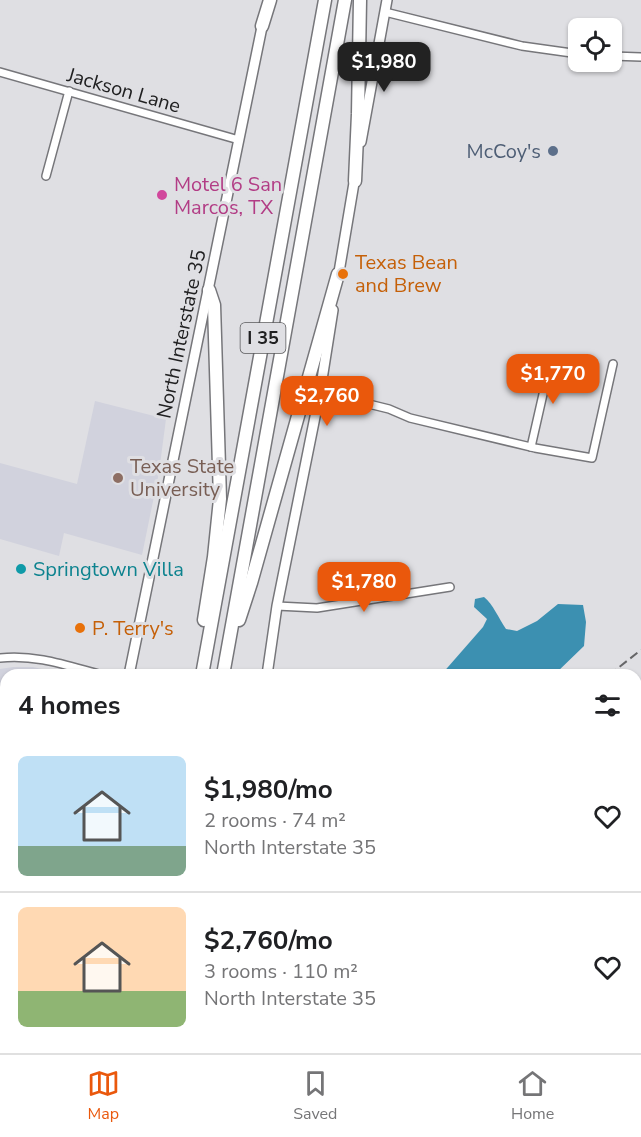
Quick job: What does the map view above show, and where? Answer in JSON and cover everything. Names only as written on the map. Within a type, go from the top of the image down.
[{"type":"highway","points":[[262,26],[268,0]]},
{"type":"highway","name":"I 35","points":[[201,669],[325,0]]},
{"type":"highway","name":"I 35","points":[[224,669],[345,0]]},
{"type":"highway","points":[[355,182],[360,0]]},
{"type":"highway","points":[[224,669],[251,583],[338,274]]},
{"type":"highway","points":[[200,669],[204,614],[220,499],[214,305],[209,290]]},
{"type":"main road","points":[[268,669],[277,606],[320,392],[338,274],[387,0]]},
{"type":"main road","name":"North Interstate 35","points":[[130,669],[262,26]]},
{"type":"street","points":[[385,12],[522,46],[568,52]]},
{"type":"street","points":[[622,56],[641,57]]},
{"type":"street","name":"Jackson Lane","points":[[0,72],[238,140]]},
{"type":"street","points":[[46,176],[69,91]]},
{"type":"street","points":[[531,447],[551,359]]},
{"type":"street","points":[[320,392],[388,409],[410,418],[531,447],[592,458],[613,364]]},
{"type":"street","points":[[277,606],[317,608],[450,587]]},
{"type":"street","points":[[0,658],[43,659],[80,669]]},
{"type":"shaded area","name":"Texas State University","points":[[95,401],[166,419],[159,472],[142,555],[64,533],[59,556],[0,539],[0,463],[77,484]]},
{"type":"shaded area","points":[[33,667],[42,669],[0,669]]},
{"type":"water","points":[[484,597],[506,629],[517,631],[537,621],[558,604],[583,605],[586,622],[584,646],[560,669],[446,669],[483,627],[487,619],[474,607],[475,599]]},
{"type":"railway","points":[[617,669],[641,650]]},
{"type":"place","name":"McCoy's","points":[[553,151]]},
{"type":"place","name":"Motel 6 San Marcos, TX","points":[[162,195]]},
{"type":"place","name":"Texas Bean and Brew","points":[[343,274]]},
{"type":"place","name":"Texas State University","points":[[118,478]]},
{"type":"place","name":"Springtown Villa","points":[[21,569]]},
{"type":"place","name":"P. Terry's","points":[[80,628]]}]
